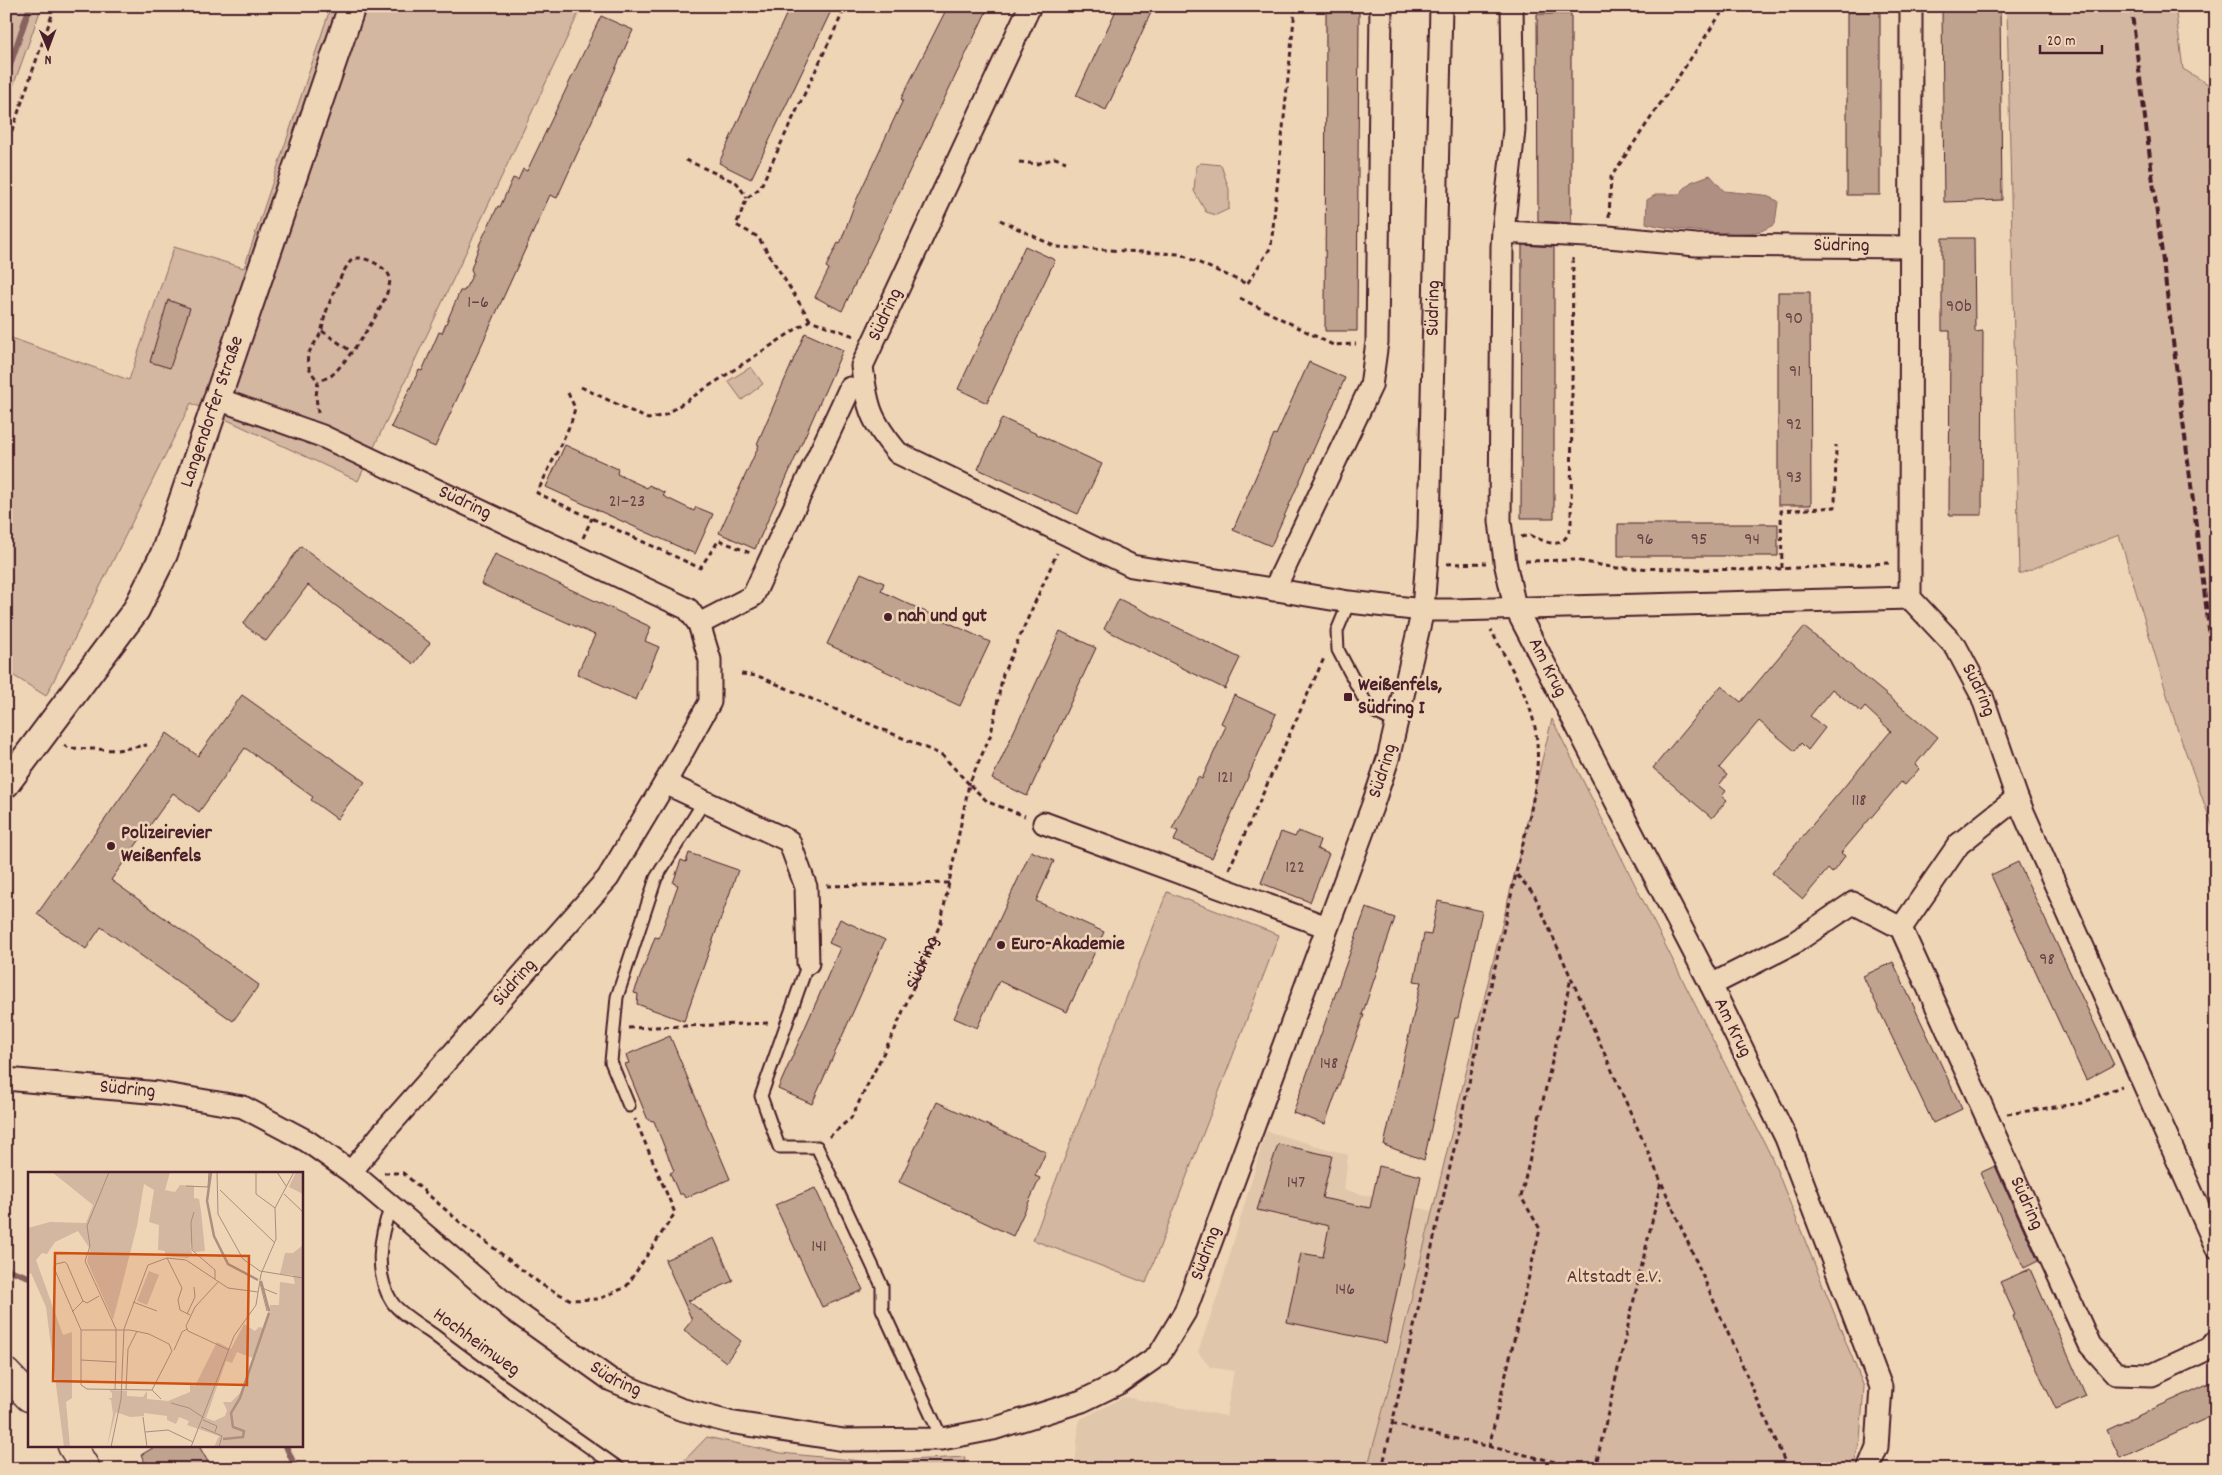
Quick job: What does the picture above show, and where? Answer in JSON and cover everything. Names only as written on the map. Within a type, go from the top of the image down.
[{"type":"main road","points":[[6,1373],[28,1396]]},
{"type":"main road","points":[[73,1448],[86,1469]]},
{"type":"street","name":"Langendorfer Straße","points":[[6,784],[47,732],[136,610],[164,554],[352,6]]},
{"type":"street","name":"Südring","points":[[1030,6],[862,366],[866,398],[877,428],[898,454],[1132,566],[1349,602],[1423,610],[1481,610],[1910,598],[1956,648],[1978,688],[2017,798],[2216,1248]]},
{"type":"street","name":"Südring","points":[[6,1079],[159,1093],[243,1107],[307,1141],[351,1172],[513,1310],[611,1380],[680,1409],[729,1422],[844,1440],[942,1439],[993,1429],[1082,1401],[1119,1383],[1159,1355],[1185,1312],[1372,807],[1388,759],[1423,610],[1427,564],[1441,6]]},
{"type":"street","points":[[1512,6],[1514,130],[1503,232],[1500,521],[1509,562],[1515,608]]},
{"type":"street","points":[[1910,598],[1911,6]]},
{"type":"street","points":[[1274,590],[1371,386],[1377,342],[1381,8]]},
{"type":"street","name":"Südring","points":[[1503,232],[1608,237],[1729,246],[1911,248]]},
{"type":"street","points":[[699,624],[753,596],[850,388]]},
{"type":"street","name":"Südring","points":[[218,399],[322,436],[688,609],[699,624],[710,660],[710,702],[665,783],[608,878],[380,1136],[351,1172]]},
{"type":"street","name":"Am Krug","points":[[1515,608],[1711,985],[1786,1138],[1882,1387],[1878,1447],[1868,1469]]},
{"type":"street","points":[[665,783],[703,803],[790,841],[806,887],[808,963]]},
{"type":"street","points":[[1711,985],[1794,943],[1852,903],[1901,928],[1959,844],[2017,798]]},
{"type":"street","points":[[1044,823],[1327,927]]},
{"type":"street","name":"Südring","points":[[1901,928],[2090,1345],[2116,1374],[2152,1375],[2210,1348],[2216,1341]]},
{"type":"lane","points":[[1349,602],[1337,631],[1338,650],[1366,703],[1375,712],[1396,723]]},
{"type":"lane","points":[[629,1106],[611,1062],[617,997],[656,878],[703,803]]},
{"type":"lane","points":[[808,963],[761,1096],[779,1147],[817,1147],[882,1286],[882,1309],[942,1439]]},
{"type":"lane","name":"Hochheimweg","points":[[391,1207],[384,1226],[381,1248],[383,1283],[393,1304],[462,1357],[620,1469]]},
{"type":"path","points":[[6,148],[55,6]]},
{"type":"path","points":[[846,6],[760,188],[747,198],[736,225],[758,237],[810,320],[873,343]]},
{"type":"path","points":[[1184,6],[1295,9],[1381,8]]},
{"type":"path","points":[[1608,237],[1611,177],[1726,6]]},
{"type":"path","points":[[1000,220],[1056,247],[1179,254],[1247,284],[1271,247],[1295,9]]},
{"type":"path","points":[[1019,162],[1037,164],[1055,158],[1066,162]]},
{"type":"path","points":[[686,160],[737,184],[747,198]]},
{"type":"path","points":[[1509,562],[1514,546],[1523,536],[1530,535],[1551,544],[1558,543],[1565,539],[1571,526],[1573,236]]},
{"type":"path","points":[[318,381],[330,377],[366,334],[390,284],[388,274],[382,268],[365,259],[353,260],[329,299],[322,331],[310,348],[308,357],[313,375],[318,381],[316,406],[322,436]]},
{"type":"path","points":[[1240,298],[1333,345],[1377,342]]},
{"type":"path","points":[[581,387],[648,419],[665,416],[810,320]]},
{"type":"path","points":[[322,331],[352,352]]},
{"type":"path","points":[[568,393],[576,408],[571,423],[537,493],[700,568],[719,540],[769,562]]},
{"type":"path","points":[[1782,568],[1781,511],[1835,507],[1836,445]]},
{"type":"path","name":"Südring","points":[[817,1147],[851,1118],[890,1041],[941,922],[969,784],[990,734],[1003,674],[1066,534]]},
{"type":"path","points":[[1427,564],[1575,560],[1616,568],[1782,568],[1910,562]]},
{"type":"path","points":[[1382,1469],[1536,780],[1538,743],[1530,709],[1481,610]]},
{"type":"path","points":[[1220,888],[1337,631]]},
{"type":"path","points":[[741,674],[758,676],[942,755],[988,802],[1044,823]]},
{"type":"path","points":[[47,732],[68,748],[118,750],[147,745]]},
{"type":"path","points":[[1516,874],[1534,894],[1788,1469]]},
{"type":"path","points":[[806,887],[949,884]]},
{"type":"path","points":[[1489,1447],[1540,1229],[1521,1197],[1571,978]]},
{"type":"path","points":[[613,1029],[787,1022]]},
{"type":"path","points":[[1987,1117],[2082,1103],[2141,1078]]},
{"type":"path","points":[[351,1172],[403,1173],[461,1223],[542,1285],[570,1300],[599,1299],[626,1287],[675,1213],[629,1106]]},
{"type":"path","points":[[1595,1469],[1661,1182]]},
{"type":"path","points":[[1392,1424],[1586,1469]]},
{"type":"path","points":[[1534,1469],[1537,1457]]},
{"type":"shaded area","points":[[1710,175],[1724,191],[1764,195],[1778,201],[1775,224],[1761,231],[1751,233],[1721,233],[1657,226],[1646,223],[1647,200],[1657,194],[1679,194],[1691,182]]},
{"type":"shaded area","points":[[1266,1131],[1348,1155],[1344,1190],[1432,1211],[1367,1469],[1075,1469],[1079,1420],[1124,1397],[1226,1416],[1234,1371],[1210,1367],[1198,1352],[1220,1289]]},
{"type":"green space","points":[[6,6],[42,6],[6,106]]},
{"type":"green space","points":[[331,6],[582,6],[358,481],[191,403],[46,696],[6,671],[6,336],[129,380],[174,247],[244,268]]},
{"type":"green space","points":[[2007,6],[2175,6],[2183,69],[2216,89],[2216,836],[2177,728],[2119,535],[2019,574]]},
{"type":"green space","points":[[1201,163],[1221,165],[1229,189],[1229,209],[1216,215],[1206,212],[1194,191],[1196,166]]},
{"type":"green space","points":[[751,367],[763,384],[742,400],[728,381]]},
{"type":"green space","name":"Altstadt e.V.","points":[[1552,719],[1771,1156],[1864,1387],[1860,1439],[1853,1469],[1367,1469],[1397,1357]]},
{"type":"green space","points":[[1167,892],[1279,935],[1146,1283],[1033,1240]]},
{"type":"green space","points":[[707,1437],[781,1453],[871,1462],[965,1457],[963,1469],[676,1469]]},
{"type":"building","points":[[790,6],[819,6],[831,11],[751,179],[719,163]]},
{"type":"building","points":[[948,6],[989,6],[842,311],[815,297],[829,269],[826,267],[838,243],[840,244],[855,203],[903,100],[901,99]]},
{"type":"building","points":[[1118,6],[1154,6],[1106,110],[1076,96]]},
{"type":"building","points":[[1942,6],[2000,6],[2002,200],[1944,202]]},
{"type":"building","points":[[1326,12],[1359,12],[1357,331],[1325,331]]},
{"type":"building","points":[[1847,12],[1880,12],[1880,195],[1847,195]]},
{"type":"building","points":[[1537,14],[1571,14],[1571,223],[1538,221]]},
{"type":"building","points":[[601,16],[633,30],[557,198],[550,195],[435,447],[391,427],[419,370],[422,371],[439,332],[442,333],[460,291],[464,291],[473,274],[471,269],[480,243],[498,206],[500,207],[513,178],[518,180],[523,169],[527,171]]},
{"type":"building","points":[[1942,238],[1974,238],[1975,332],[1983,331],[1982,515],[1949,515],[1950,331],[1942,331]]},
{"type":"building","points":[[1522,245],[1554,247],[1554,518],[1521,518]]},
{"type":"building","points":[[1025,246],[1055,260],[987,403],[958,389]]},
{"type":"building","points":[[1778,292],[1810,292],[1811,505],[1778,505]]},
{"type":"building","points":[[168,300],[190,308],[170,368],[150,362]]},
{"type":"building","points":[[805,333],[843,350],[755,549],[719,533],[759,445],[757,444]]},
{"type":"building","points":[[1309,362],[1345,378],[1271,546],[1233,530],[1274,434],[1276,435]]},
{"type":"building","points":[[1002,418],[1102,464],[1078,514],[978,469]]},
{"type":"building","points":[[565,445],[618,469],[617,474],[647,488],[649,485],[665,493],[663,496],[694,511],[696,507],[713,514],[695,554],[546,487]]},
{"type":"building","points":[[1618,524],[1778,524],[1778,556],[1618,556]]},
{"type":"building","points":[[301,546],[430,643],[414,664],[308,585],[266,641],[243,624]]},
{"type":"building","points":[[495,554],[651,627],[645,641],[659,647],[636,700],[577,674],[595,635],[481,584]]},
{"type":"building","name":"nah und gut","points":[[861,573],[884,583],[881,591],[990,642],[960,706],[827,644]]},
{"type":"building","points":[[1119,599],[1240,658],[1225,689],[1104,629]]},
{"type":"building","points":[[1804,627],[1938,737],[1915,765],[1919,769],[1905,785],[1901,782],[1841,853],[1845,856],[1832,873],[1828,869],[1803,899],[1772,873],[1891,731],[1865,707],[1861,712],[1832,689],[1810,716],[1825,728],[1808,750],[1801,743],[1795,751],[1759,721],[1719,768],[1727,775],[1719,785],[1726,791],[1722,796],[1727,800],[1712,818],[1653,768],[1721,686],[1741,702]]},
{"type":"building","points":[[1060,631],[1096,648],[1027,796],[992,779]]},
{"type":"building","name":"Polizeirevier Weißenfels","points":[[242,695],[365,782],[337,819],[311,800],[313,797],[245,748],[199,812],[173,793],[111,880],[259,985],[233,1021],[101,927],[86,949],[37,914],[167,733],[198,756]]},
{"type":"building","points":[[1234,695],[1276,714],[1212,858],[1174,841],[1178,831],[1172,829],[1198,777],[1202,779],[1226,726],[1221,723]]},
{"type":"building","points":[[1298,831],[1320,840],[1317,849],[1329,854],[1310,902],[1261,883],[1281,832],[1295,837]]},
{"type":"building","points":[[1031,851],[1054,861],[1036,901],[1104,932],[1067,1012],[999,981],[977,1028],[954,1018]]},
{"type":"building","points":[[689,853],[738,870],[684,1021],[637,1004],[638,994],[634,993],[655,937],[659,938],[678,885],[673,883],[681,860],[686,862]]},
{"type":"building","points":[[2018,862],[2114,1065],[2086,1080],[1991,875]]},
{"type":"building","points":[[1438,901],[1482,911],[1458,1018],[1455,1018],[1424,1160],[1384,1145],[1421,982],[1414,981],[1424,934],[1431,935]]},
{"type":"building","points":[[1366,908],[1395,918],[1362,1015],[1364,1015],[1325,1124],[1293,1113]]},
{"type":"building","points":[[840,919],[885,940],[812,1104],[778,1089],[840,948],[829,943]]},
{"type":"building","points":[[1893,962],[1962,1109],[1933,1123],[1863,976]]},
{"type":"building","points":[[670,1036],[730,1179],[685,1198],[683,1194],[679,1194],[670,1173],[674,1171],[654,1121],[648,1120],[625,1064],[629,1063],[626,1055]]},
{"type":"building","points":[[937,1102],[1046,1152],[1035,1176],[1040,1178],[1013,1236],[899,1182]]},
{"type":"building","points":[[1278,1144],[1332,1156],[1322,1198],[1370,1208],[1379,1166],[1421,1176],[1386,1343],[1287,1322],[1301,1253],[1323,1257],[1329,1226],[1257,1210]]},
{"type":"building","points":[[1995,1166],[2038,1261],[2024,1268],[1980,1173]]},
{"type":"building","points":[[815,1188],[863,1290],[822,1307],[775,1205]]},
{"type":"building","points":[[714,1238],[733,1281],[688,1301],[741,1341],[726,1362],[684,1330],[692,1320],[665,1260]]},
{"type":"building","points":[[2030,1269],[2086,1396],[2056,1409],[2020,1334],[2013,1316],[2015,1315],[2000,1282]]},
{"type":"building","points":[[2216,1380],[2216,1414],[2120,1458],[2107,1430]]},
{"type":"building","points":[[153,1448],[200,1448],[212,1469],[149,1469],[141,1455]]},
{"type":"waterway","points":[[6,77],[30,6]]},
{"type":"waterway","points":[[6,1269],[28,1277]]},
{"type":"waterway","points":[[287,1448],[296,1469]]},
{"type":"railway","points":[[2131,6],[2209,629],[2216,659]]},
{"type":"place","name":"nah und gut","points":[[888,617]]},
{"type":"place","name":"Weißenfels, Südring I","points":[[1348,697]]},
{"type":"place","name":"Polizeirevier Weißenfels","points":[[111,846]]},
{"type":"place","name":"Euro-Akademie","points":[[1001,945]]}]
